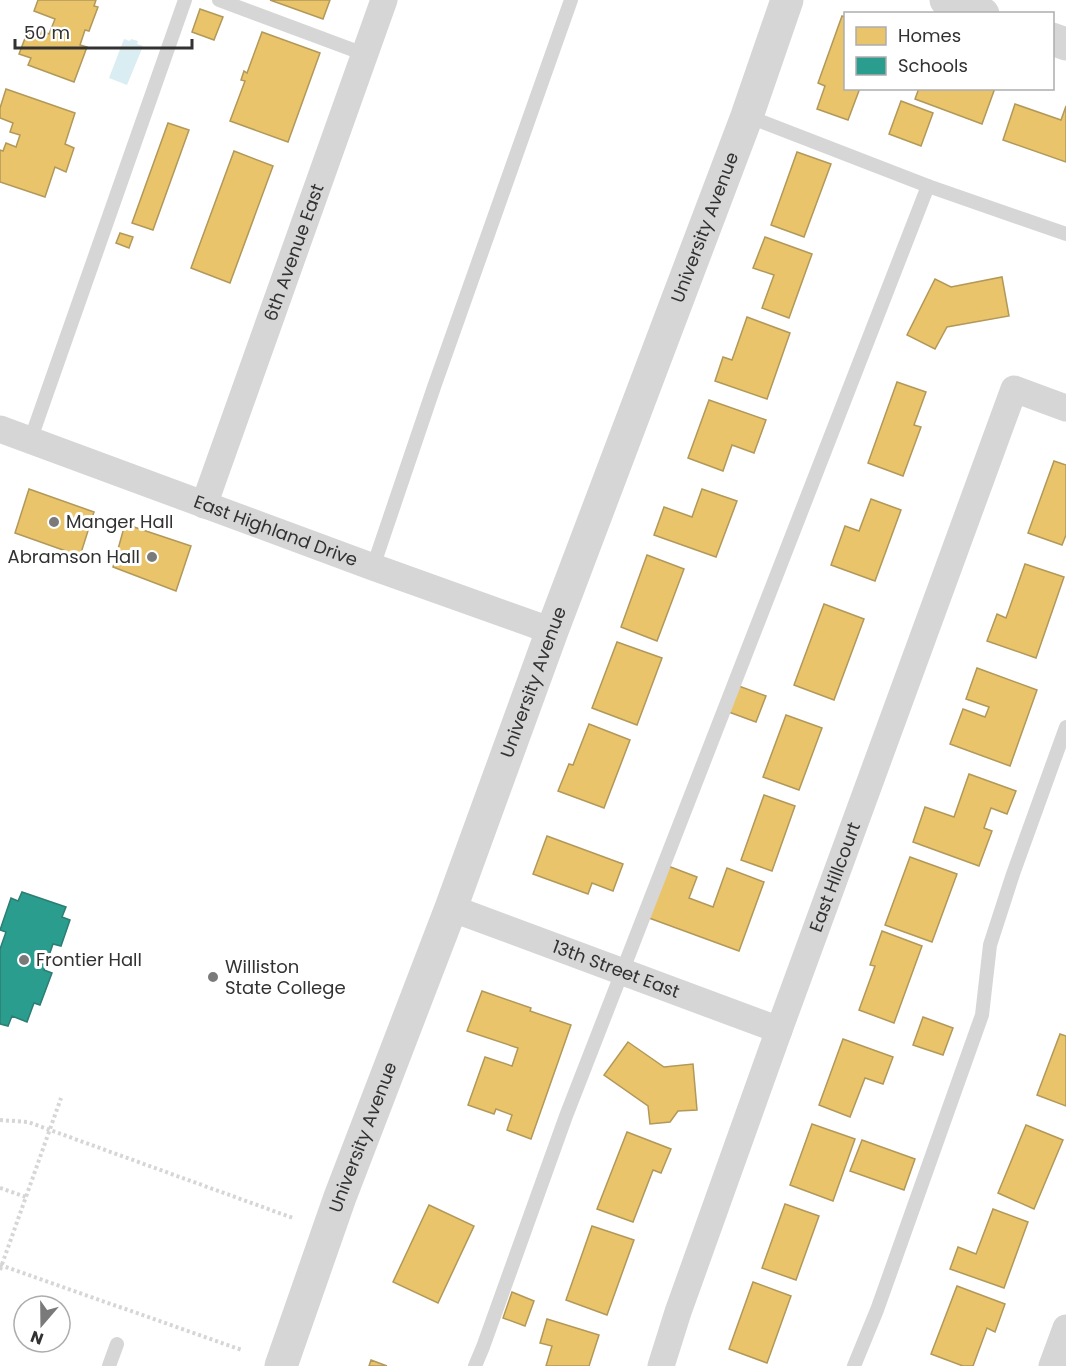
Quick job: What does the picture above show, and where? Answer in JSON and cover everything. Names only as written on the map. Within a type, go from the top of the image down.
[{"type":"street","name":"6th Avenue East","points":[[204,505],[384,0]]},
{"type":"street","name":"University Avenue","points":[[281,1366],[340,1197],[451,908],[552,631],[747,116],[787,0]]},
{"type":"street","points":[[946,0],[978,12]]},
{"type":"street","name":"East Hillcourt","points":[[661,1366],[678,1312],[779,1030],[1014,389],[1066,408]]},
{"type":"street","name":"East Highland Drive","points":[[0,429],[552,631]]},
{"type":"street","name":"13th Street East","points":[[451,908],[779,1030]]},
{"type":"street","points":[[1052,1366],[1066,1328]]},
{"type":"lane","points":[[30,441],[185,0]]},
{"type":"lane","points":[[219,0],[364,54]]},
{"type":"lane","points":[[373,567],[571,0]]},
{"type":"lane","points":[[747,116],[928,186],[1066,234]]},
{"type":"lane","points":[[475,1366],[566,1116],[928,186]]},
{"type":"lane","points":[[854,1366],[877,1310],[982,1015],[990,945],[1066,727]]},
{"type":"lane","points":[[109,1366],[117,1344]]},
{"type":"path","points":[[61,1098],[0,1267],[242,1350]]},
{"type":"path","points":[[0,1120],[28,1122],[294,1218]]},
{"type":"path","points":[[0,1188],[26,1197]]},
{"type":"shaded area","points":[[124,39],[138,41],[137,44],[143,46],[127,85],[109,78]]},
{"type":"building: Homes","points":[[38,0],[96,0],[94,6],[98,7],[89,31],[85,30],[80,45],[87,47],[74,82],[28,65],[31,58],[19,54],[27,33],[39,38],[42,31],[49,34],[55,19],[34,11]]},
{"type":"building: Homes","points":[[270,0],[330,0],[323,19]]},
{"type":"building: Homes","points":[[200,9],[223,17],[214,40],[192,32]]},
{"type":"building: Homes","points":[[842,16],[844,16],[844,90],[859,90],[848,120],[817,109],[825,86],[818,83]]},
{"type":"building: Homes","points":[[262,32],[320,53],[288,142],[230,121],[245,81],[241,80],[244,71],[247,73]]},
{"type":"building: Homes","points":[[6,89],[75,113],[65,144],[74,148],[66,172],[55,167],[45,197],[0,182],[0,150],[3,151],[6,143],[16,147],[20,135],[10,132],[13,123],[0,118],[0,108]]},
{"type":"building: Homes","points":[[918,90],[994,90],[982,124],[915,99]]},
{"type":"building: Homes","points":[[901,101],[933,113],[921,146],[889,134]]},
{"type":"building: Homes","points":[[1015,104],[1061,120],[1066,106],[1066,162],[1003,140]]},
{"type":"building: Homes","points":[[168,123],[189,130],[153,230],[132,223]]},
{"type":"building: Homes","points":[[234,151],[273,166],[230,283],[191,268]]},
{"type":"building: Homes","points":[[797,152],[831,164],[804,237],[771,225]]},
{"type":"building: Homes","points":[[120,233],[133,237],[129,248],[116,243]]},
{"type":"building: Homes","points":[[765,237],[812,254],[789,318],[762,308],[774,275],[753,268]]},
{"type":"building: Homes","points":[[1002,277],[1009,316],[947,327],[935,349],[907,335],[935,279],[951,287]]},
{"type":"building: Homes","points":[[747,317],[790,333],[767,399],[715,381],[723,357],[732,360]]},
{"type":"building: Homes","points":[[897,382],[926,392],[914,425],[921,427],[903,476],[868,463]]},
{"type":"building: Homes","points":[[709,400],[766,420],[754,453],[732,445],[723,471],[688,458]]},
{"type":"building: Homes","points":[[1054,461],[1066,465],[1066,535],[1062,545],[1028,533]]},
{"type":"building: Homes","name":"Manger Hall","points":[[29,489],[94,512],[80,556],[15,533]]},
{"type":"building: Homes","points":[[702,489],[737,501],[716,557],[654,535],[664,507],[692,517]]},
{"type":"building: Homes","points":[[871,499],[901,510],[875,581],[831,565],[845,526],[859,531]]},
{"type":"building: Homes","name":"Abramson Hall","points":[[125,524],[191,546],[176,591],[113,567]]},
{"type":"building: Homes","points":[[647,555],[684,569],[657,641],[621,627]]},
{"type":"building: Homes","points":[[1025,564],[1064,577],[1036,658],[987,641],[997,614],[1006,618]]},
{"type":"building: Homes","points":[[824,604],[864,619],[834,700],[794,685]]},
{"type":"building: Homes","points":[[617,642],[662,658],[637,725],[592,708]]},
{"type":"building: Homes","points":[[977,668],[1037,690],[1010,766],[950,744],[963,709],[985,717],[989,707],[966,699]]},
{"type":"building: Homes","points":[[736,685],[766,696],[756,722],[726,711]]},
{"type":"building: Homes","points":[[786,715],[822,728],[799,790],[763,777]]},
{"type":"building: Homes","points":[[589,724],[630,740],[604,808],[558,791],[569,764],[573,765]]},
{"type":"building: Homes","points":[[969,774],[1016,791],[1007,814],[991,808],[984,828],[992,831],[979,866],[913,842],[925,807],[954,817]]},
{"type":"building: Homes","points":[[764,795],[795,806],[772,871],[741,860]]},
{"type":"building: Homes","points":[[547,836],[623,864],[613,891],[592,883],[588,894],[533,874]]},
{"type":"building: Homes","points":[[910,857],[957,874],[932,942],[885,925]]},
{"type":"building: Homes","points":[[668,866],[697,877],[689,898],[713,907],[727,868],[764,882],[739,951],[649,918]]},
{"type":"building: Homes","points":[[882,931],[922,946],[894,1023],[859,1010],[875,966],[870,965]]},
{"type":"building: Homes","points":[[482,991],[571,1025],[531,1139],[507,1130],[512,1115],[496,1109],[494,1114],[468,1105],[485,1057],[512,1066],[518,1048],[467,1031]]},
{"type":"building: Homes","points":[[923,1017],[953,1028],[943,1055],[913,1045]]},
{"type":"building: Homes","points":[[1060,1034],[1066,1036],[1066,1106],[1037,1095]]},
{"type":"building: Homes","points":[[843,1039],[893,1057],[883,1084],[865,1078],[850,1117],[819,1105]]},
{"type":"building: Homes","points":[[628,1042],[664,1067],[693,1064],[697,1110],[678,1111],[670,1122],[650,1124],[648,1106],[604,1075]]},
{"type":"building: Homes","points":[[812,1124],[855,1139],[833,1201],[790,1185]]},
{"type":"building: Homes","points":[[1026,1125],[1063,1140],[1034,1209],[998,1193]]},
{"type":"building: Homes","points":[[627,1132],[671,1149],[661,1173],[653,1170],[633,1222],[597,1209]]},
{"type":"building: Homes","points":[[862,1140],[915,1159],[904,1190],[850,1171]]},
{"type":"building: Homes","points":[[785,1204],[819,1216],[796,1280],[762,1268]]},
{"type":"building: Homes","points":[[429,1205],[474,1226],[438,1303],[393,1282]]},
{"type":"building: Homes","points":[[993,1209],[1028,1222],[1004,1288],[950,1269],[958,1247],[976,1254]]},
{"type":"building: Homes","points":[[592,1226],[634,1240],[607,1315],[566,1300]]},
{"type":"building: Homes","points":[[753,1282],[791,1296],[767,1363],[729,1349]]},
{"type":"building: Homes","points":[[957,1286],[1005,1304],[995,1332],[987,1328],[973,1366],[963,1366],[931,1354]]},
{"type":"building: Homes","points":[[512,1292],[534,1301],[525,1326],[503,1318]]},
{"type":"building: Homes","points":[[547,1319],[599,1335],[589,1366],[546,1366],[552,1346],[540,1343]]},
{"type":"building: Homes","points":[[371,1360],[387,1366],[369,1366]]},
{"type":"building: Schools","name":"Frontier Hall","points":[[22,892],[66,907],[62,917],[70,920],[61,946],[53,944],[44,970],[52,973],[40,1005],[34,1003],[27,1022],[12,1016],[8,1026],[0,1024],[0,949],[6,932],[0,930],[11,898],[18,901]]},
{"type":"place","name":"Manger Hall","points":[[54,522]]},
{"type":"place","name":"Abramson Hall","points":[[152,557]]},
{"type":"place","name":"Frontier Hall","points":[[24,960]]},
{"type":"place","name":"Williston State College","points":[[213,977]]}]
